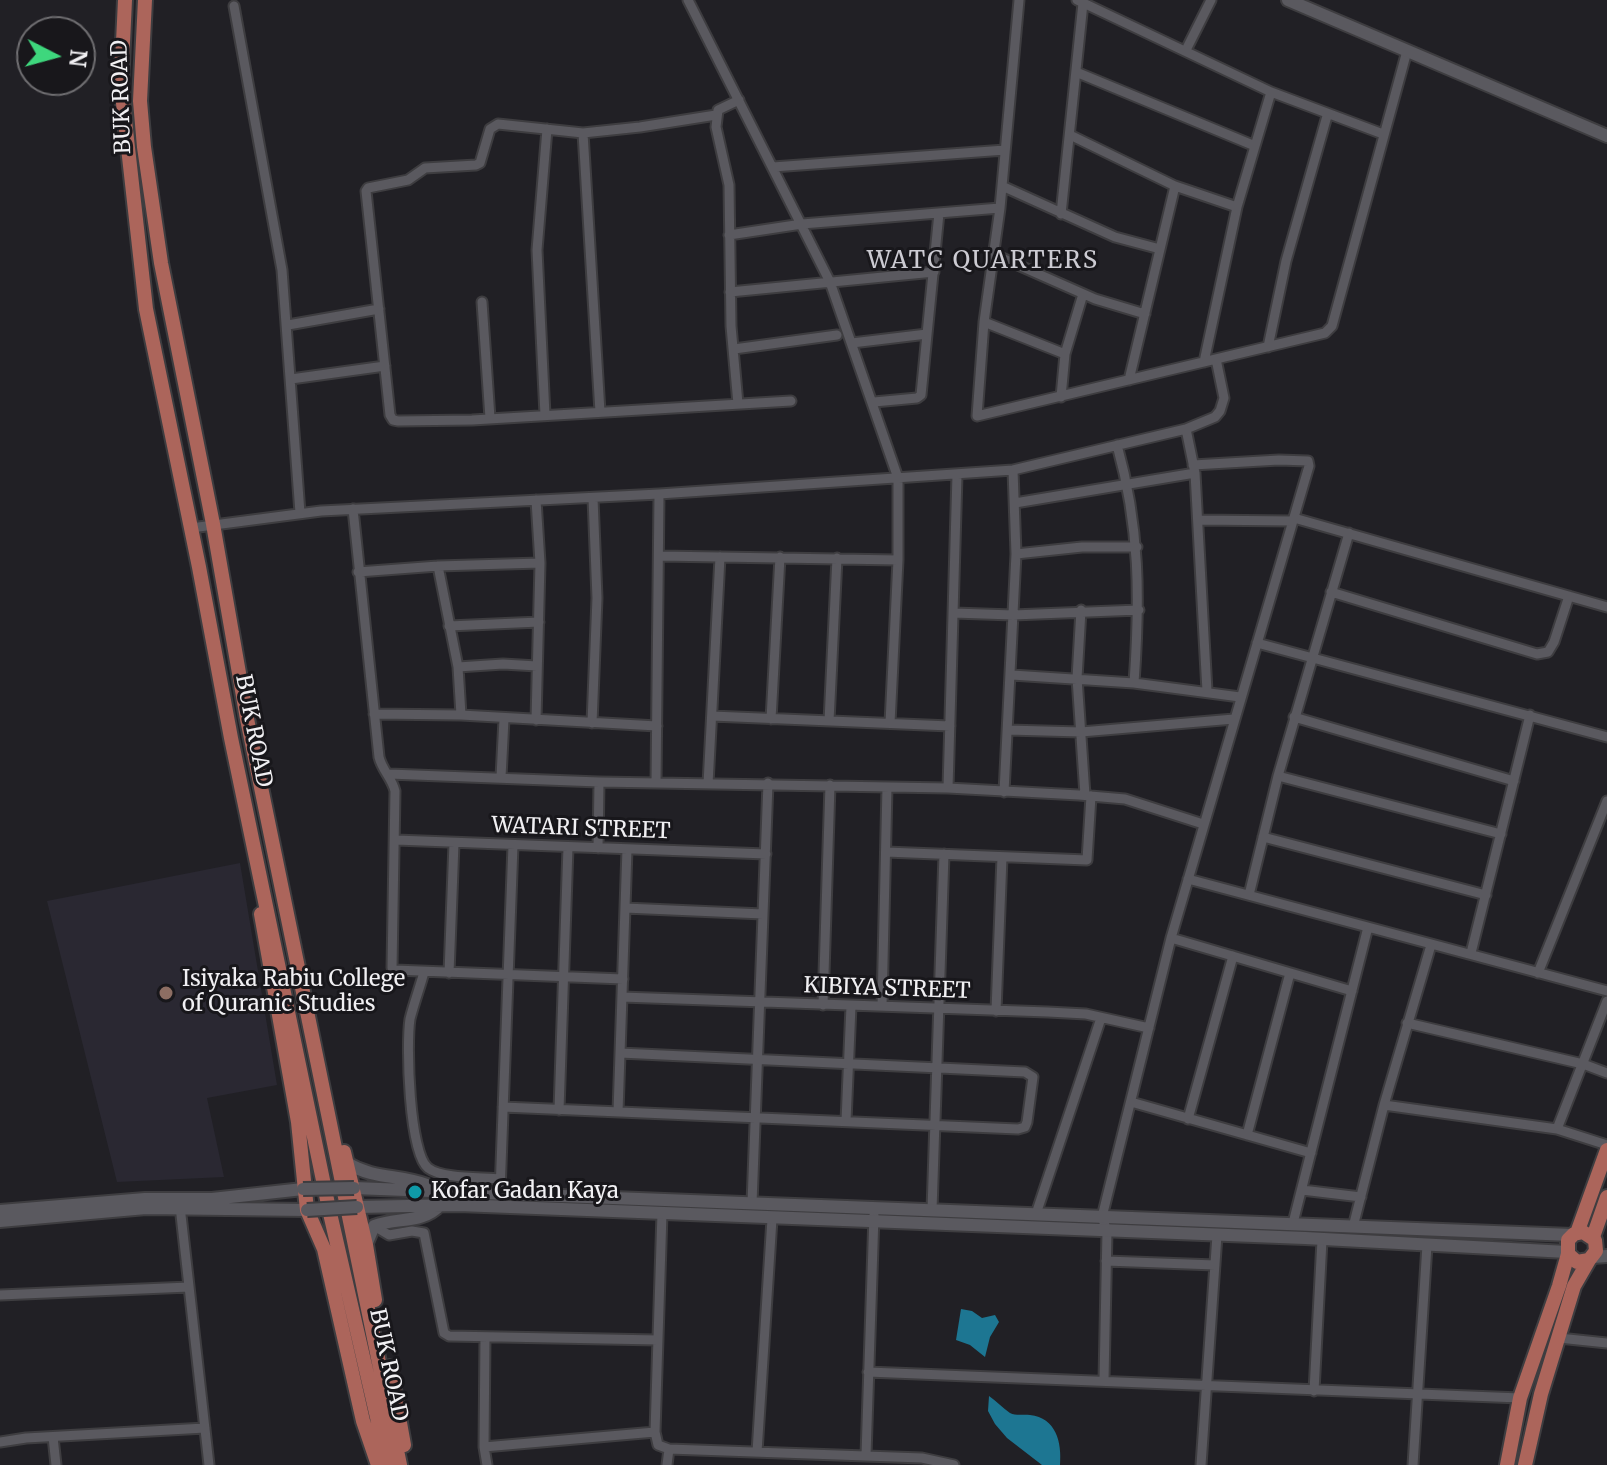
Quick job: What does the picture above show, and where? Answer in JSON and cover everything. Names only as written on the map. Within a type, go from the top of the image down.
[{"type":"main road","name":"BUK ROAD","points":[[125,0],[121,85],[146,309],[327,1197],[388,1465]]},
{"type":"main road","name":"BUK ROAD","points":[[145,0],[139,64],[144,147],[161,263],[213,524],[247,719],[403,1465]]},
{"type":"main road","points":[[1288,0],[1607,136]]},
{"type":"main road","points":[[278,870],[287,890],[331,1101],[366,1245],[376,1309],[402,1425],[403,1465]]},
{"type":"main road","points":[[265,894],[261,914],[263,932],[298,1122],[307,1210],[324,1249],[363,1421],[378,1465]]},
{"type":"main road","points":[[1507,1465],[1520,1398],[1568,1253],[1567,1243],[1574,1234],[1607,1147]]},
{"type":"main road","points":[[347,1163],[371,1175],[417,1181],[437,1189]]},
{"type":"main road","points":[[0,1221],[303,1189],[437,1189],[752,1203],[1107,1231],[1568,1253],[1577,1262],[1598,1249]]},
{"type":"main road","points":[[1525,1465],[1541,1394],[1574,1286],[1598,1249],[1607,1197]]},
{"type":"main road","points":[[0,1211],[61,1204],[180,1203],[307,1210],[440,1205],[772,1219],[932,1210],[1586,1233],[1598,1249]]},
{"type":"main road","points":[[366,1245],[374,1226],[423,1218],[440,1205]]},
{"type":"street","points":[[688,0],[830,282],[898,478],[898,560],[890,723]]},
{"type":"street","points":[[1019,0],[1000,208],[984,322],[977,416],[1325,333],[1332,326],[1407,51]]},
{"type":"street","points":[[1186,50],[1211,0]]},
{"type":"street","points":[[1061,214],[1080,2],[1271,92],[1327,116],[1383,134]]},
{"type":"street","points":[[234,6],[282,270],[300,513]]},
{"type":"street","points":[[1076,72],[1255,146]]},
{"type":"street","points":[[1204,362],[1237,207],[1271,92]]},
{"type":"street","points":[[738,404],[730,292],[729,185],[716,115],[718,110],[739,100]]},
{"type":"street","points":[[716,115],[583,133],[493,125],[480,163],[425,168],[408,180],[368,188],[393,420],[490,418],[791,401]]},
{"type":"street","points":[[1268,347],[1286,261],[1327,116]]},
{"type":"street","points":[[545,415],[537,250],[547,129]]},
{"type":"street","points":[[583,133],[600,412]]},
{"type":"street","points":[[1070,135],[1175,186],[1237,207]]},
{"type":"street","points":[[773,167],[1005,150]]},
{"type":"street","points":[[1002,186],[1115,237],[1160,249]]},
{"type":"street","points":[[1129,380],[1175,186]]},
{"type":"street","points":[[729,235],[802,224],[1000,208]]},
{"type":"street","points":[[874,402],[920,398],[939,213]]},
{"type":"street","points":[[993,254],[1083,294],[1145,314]]},
{"type":"street","points":[[730,292],[934,272]]},
{"type":"street","points":[[1061,397],[1065,354],[1083,294]]},
{"type":"street","points":[[482,302],[490,418]]},
{"type":"street","points":[[288,325],[379,309]]},
{"type":"street","points":[[984,322],[1065,354]]},
{"type":"street","points":[[852,343],[927,334]]},
{"type":"street","points":[[734,349],[837,335]]},
{"type":"street","points":[[191,528],[353,509],[593,498],[1013,470],[1186,429],[1215,417],[1224,398],[1216,359]]},
{"type":"street","points":[[291,379],[385,366]]},
{"type":"street","points":[[1186,429],[1194,469],[1207,691]]},
{"type":"street","points":[[1117,445],[1128,485],[1137,547],[1139,610],[1134,683]]},
{"type":"street","points":[[1015,503],[1128,485],[1194,469],[1279,460],[1308,461],[1309,466],[1171,938],[1102,1217],[1107,1231],[1104,1380]]},
{"type":"street","points":[[1004,792],[1016,554],[1013,470]]},
{"type":"street","points":[[948,788],[957,475]]},
{"type":"street","points":[[656,783],[659,494]]},
{"type":"street","points":[[592,723],[597,598],[593,498]]},
{"type":"street","points":[[536,500],[540,563],[536,720]]},
{"type":"street","points":[[353,509],[381,766],[389,774],[395,791],[392,968],[424,972],[623,979]]},
{"type":"street","points":[[1198,520],[1293,519],[1607,607]]},
{"type":"street","points":[[1249,895],[1294,717],[1349,533]]},
{"type":"street","points":[[1016,554],[1082,547],[1137,547]]},
{"type":"street","points":[[660,556],[898,560]]},
{"type":"street","points":[[708,784],[720,557]]},
{"type":"street","points":[[771,719],[780,557]]},
{"type":"street","points":[[829,721],[837,558]]},
{"type":"street","points":[[358,572],[540,563]]},
{"type":"street","points":[[438,566],[458,667],[461,715]]},
{"type":"street","points":[[1331,592],[1537,654],[1548,652],[1554,642],[1569,596]]},
{"type":"street","points":[[886,852],[1087,860],[1088,796],[1077,678],[1081,610]]},
{"type":"street","points":[[954,613],[1013,615],[1139,610]]},
{"type":"street","points":[[449,626],[539,622]]},
{"type":"street","points":[[1257,643],[1607,737]]},
{"type":"street","points":[[458,667],[503,664],[537,666]]},
{"type":"street","points":[[1012,675],[1134,683],[1240,697]]},
{"type":"street","points":[[374,714],[461,715],[657,726]]},
{"type":"street","points":[[1471,953],[1530,715]]},
{"type":"street","points":[[712,716],[950,726]]},
{"type":"street","points":[[1294,717],[1514,781]]},
{"type":"street","points":[[501,777],[504,719]]},
{"type":"street","points":[[1008,730],[1081,732],[1234,719]]},
{"type":"street","points":[[389,774],[599,782],[948,788],[1088,796],[1125,799],[1203,824]]},
{"type":"street","points":[[1278,776],[1501,834]]},
{"type":"street","points":[[598,848],[599,782]]},
{"type":"street","points":[[752,1203],[768,783]]},
{"type":"street","points":[[823,1005],[830,785]]},
{"type":"street","points":[[882,1006],[887,787]]},
{"type":"street","points":[[1538,973],[1607,801]]},
{"type":"street","points":[[1263,837],[1486,895]]},
{"type":"street","name":"WATARI STREET","points":[[396,840],[766,854]]},
{"type":"street","points":[[449,973],[454,843]]},
{"type":"street","points":[[500,1192],[513,845]]},
{"type":"street","points":[[559,1110],[568,847]]},
{"type":"street","points":[[618,1112],[627,849]]},
{"type":"street","points":[[932,1210],[944,854]]},
{"type":"street","points":[[996,1011],[1002,857]]},
{"type":"street","points":[[1188,879],[1607,991]]},
{"type":"street","points":[[625,908],[763,914]]},
{"type":"street","points":[[1293,1223],[1368,927]]},
{"type":"street","points":[[1171,938],[1352,991]]},
{"type":"street","points":[[1353,1227],[1384,1105],[1431,945]]},
{"type":"street","points":[[1188,1119],[1233,956]]},
{"type":"street","points":[[424,972],[410,1020],[409,1041],[417,1150],[431,1171],[500,1179]]},
{"type":"street","points":[[1247,1135],[1290,973]]},
{"type":"street","name":"KIBIYA STREET","points":[[622,997],[1075,1013],[1149,1028]]},
{"type":"street","points":[[1557,1129],[1607,1001]]},
{"type":"street","points":[[846,1121],[851,1006]]},
{"type":"street","points":[[1036,1214],[1101,1018]]},
{"type":"street","points":[[1407,1023],[1583,1064],[1607,1073]]},
{"type":"street","points":[[503,1107],[1018,1129],[1025,1127],[1033,1077],[1025,1072],[620,1053]]},
{"type":"street","points":[[1131,1102],[1311,1153]]},
{"type":"street","points":[[1384,1105],[1557,1129],[1607,1147]]},
{"type":"street","points":[[1302,1190],[1361,1197]]},
{"type":"street","points":[[180,1203],[209,1465]]},
{"type":"street","points":[[662,1213],[655,1432],[658,1445],[669,1449],[922,1458],[954,1465]]},
{"type":"street","points":[[866,1455],[874,1214]]},
{"type":"street","points":[[757,1452],[772,1219]]},
{"type":"street","points":[[374,1226],[389,1235],[412,1231],[424,1233],[444,1333],[449,1336],[658,1340]]},
{"type":"street","points":[[1201,1465],[1217,1235]]},
{"type":"street","points":[[1314,1391],[1322,1240]]},
{"type":"street","points":[[1413,1465],[1427,1245]]},
{"type":"street","points":[[1106,1261],[1215,1265]]},
{"type":"street","points":[[0,1295],[189,1287]]},
{"type":"street","points":[[485,1337],[484,1447],[487,1465]]},
{"type":"street","points":[[1559,1338],[1607,1343]]},
{"type":"street","points":[[868,1372],[1520,1398]]},
{"type":"street","points":[[0,1442],[205,1428]]},
{"type":"street","points":[[484,1447],[655,1432]]},
{"type":"street","points":[[53,1437],[56,1465]]},
{"type":"street","points":[[667,1465],[669,1449]]},
{"type":"shaded area","name":"Isiyaka Rabiu College of Quranic Studies","points":[[240,863],[277,1085],[207,1098],[224,1177],[117,1182],[47,901]]},
{"type":"water","points":[[961,1309],[972,1311],[982,1318],[995,1315],[999,1322],[990,1337],[985,1357],[970,1345],[956,1340]]},
{"type":"water","points":[[989,1396],[1010,1413],[1046,1421],[1056,1432],[1060,1465],[1042,1465],[1007,1438],[988,1411]]},
{"type":"place","name":"Isiyaka Rabiu College of Quranic Studies","points":[[166,993]]},
{"type":"place","name":"Kofar Gadan Kaya","points":[[415,1192]]},
{"type":"district","name":"WATC QUARTERS","points":[[983,261]]}]
